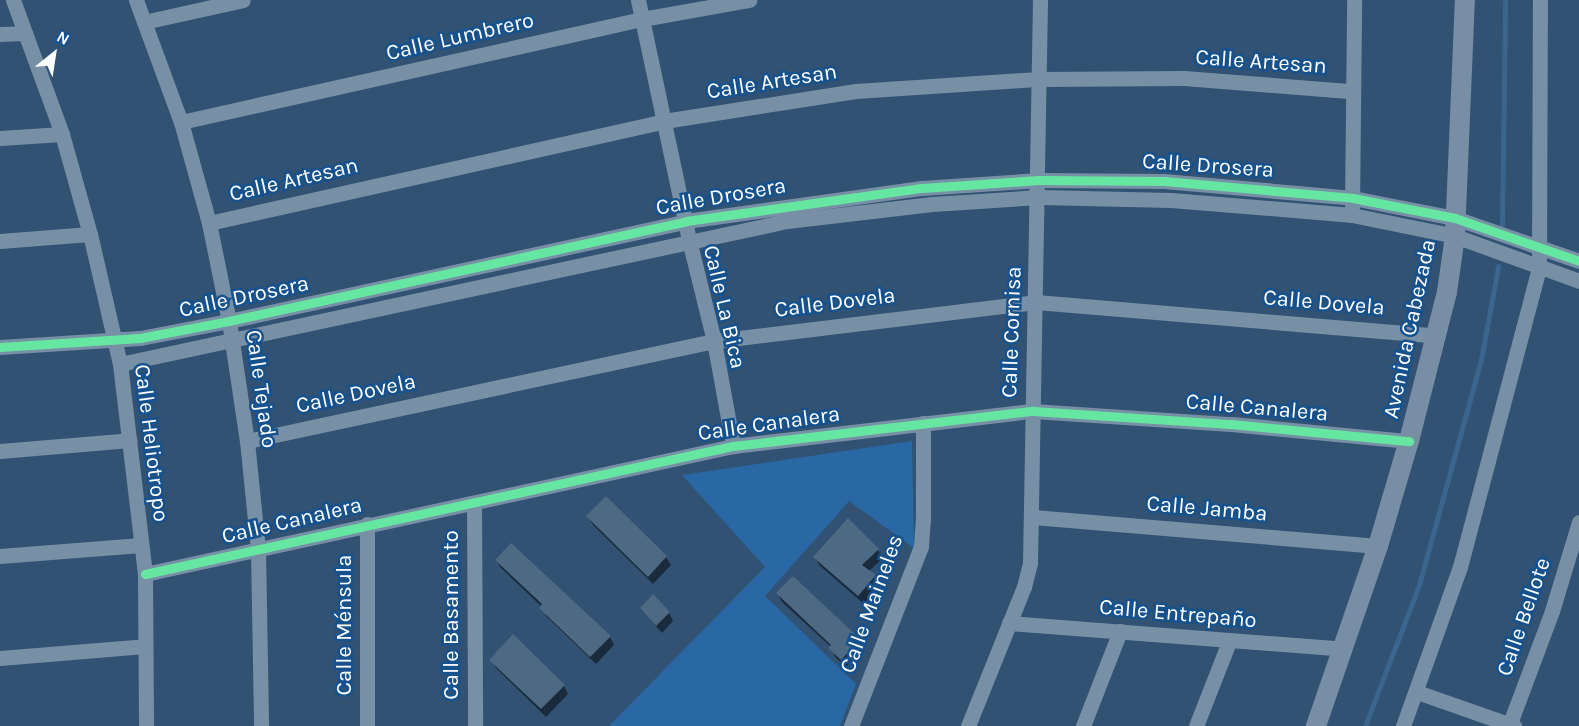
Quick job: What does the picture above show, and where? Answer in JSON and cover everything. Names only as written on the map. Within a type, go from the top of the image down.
[{"type":"main road","name":"Avenida Cabezada","points":[[1316,726],[1378,546],[1438,336],[1455,227],[1462,0]]},
{"type":"street","name":"Calle Heliotropo","points":[[13,0],[62,134],[90,234],[120,364],[145,574],[146,726]]},
{"type":"street","name":"Calle Tejado","points":[[135,0],[181,122],[209,223],[229,321],[230,340],[247,441],[258,549],[261,726]]},
{"type":"street","points":[[144,22],[243,0]]},
{"type":"street","name":"Calle La Bica","points":[[638,0],[689,240],[714,341],[733,446]]},
{"type":"street","name":"Calle Lumbrero","points":[[181,122],[642,20],[749,0]]},
{"type":"street","name":"Calle Cornisa","points":[[968,726],[1030,563],[1033,517],[1033,411],[1039,197],[1040,0]]},
{"type":"street","points":[[1352,214],[1351,91],[1354,0]]},
{"type":"street","points":[[1403,726],[1460,567],[1539,267],[1540,0]]},
{"type":"street","points":[[0,34],[25,33]]},
{"type":"street","name":"Calle Artesan","points":[[209,223],[664,121],[856,91],[1039,79],[1184,78],[1351,91]]},
{"type":"street","points":[[0,138],[62,134]]},
{"type":"street","name":"Calle Drosera","points":[[0,347],[140,338],[229,321],[686,221],[922,188],[1039,180],[1164,181],[1353,198],[1455,227]]},
{"type":"street","name":"Calle Drosera","points":[[120,364],[689,240],[787,221],[932,204],[1039,197],[1171,200],[1352,214],[1455,227]]},
{"type":"street","points":[[1455,227],[1540,247],[1579,261]]},
{"type":"street","points":[[1455,227],[1539,267],[1579,281]]},
{"type":"street","points":[[0,241],[90,234]]},
{"type":"street","name":"Calle Dovela","points":[[247,441],[714,341],[1036,302],[1438,336]]},
{"type":"street","name":"Calle Canalera","points":[[145,574],[733,446],[1033,411],[1231,424],[1409,441]]},
{"type":"street","name":"Calle Maineles","points":[[851,726],[921,546],[922,423]]},
{"type":"street","points":[[0,451],[130,440]]},
{"type":"street","name":"Calle Basamento","points":[[474,503],[475,726]]},
{"type":"street","name":"Calle Jamba","points":[[1033,517],[1378,546]]},
{"type":"street","name":"Calle Bellote","points":[[1511,726],[1552,610],[1579,522]]},
{"type":"street","name":"Calle Ménsula","points":[[367,524],[367,726]]},
{"type":"street","points":[[0,556],[141,545]]},
{"type":"street","name":"Calle Entrepaño","points":[[1009,623],[1229,642],[1344,649]]},
{"type":"street","points":[[1083,726],[1120,631]]},
{"type":"street","points":[[1196,726],[1229,642]]},
{"type":"street","points":[[0,658],[145,645]]},
{"type":"street","points":[[1417,692],[1511,726]]},
{"type":"shaded area","points":[[912,441],[914,548],[849,501],[765,596],[856,684],[840,726],[609,726],[765,567],[682,475]]},
{"type":"building","points":[[606,496],[667,556],[648,577],[586,516]]},
{"type":"building","points":[[848,518],[879,549],[862,565],[876,575],[858,596],[813,557]]},
{"type":"building","points":[[511,543],[611,636],[590,657],[539,608],[542,604],[495,560]]},
{"type":"building","points":[[793,576],[860,639],[841,660],[828,648],[831,645],[776,593]]},
{"type":"building","points":[[653,594],[670,612],[656,626],[640,608]]},
{"type":"building","points":[[513,634],[565,685],[541,709],[489,660]]},
{"type":"waterway","points":[[1502,226],[1505,0]]},
{"type":"waterway","points":[[1365,726],[1419,585],[1481,360],[1498,267]]},
{"type":"cycle path","points":[[0,347],[140,338],[229,321],[686,221],[922,188],[1039,180],[1164,181],[1353,198],[1455,218],[1579,261]]},
{"type":"cycle path","points":[[145,574],[733,446],[1033,411],[1231,424],[1409,441]]}]
